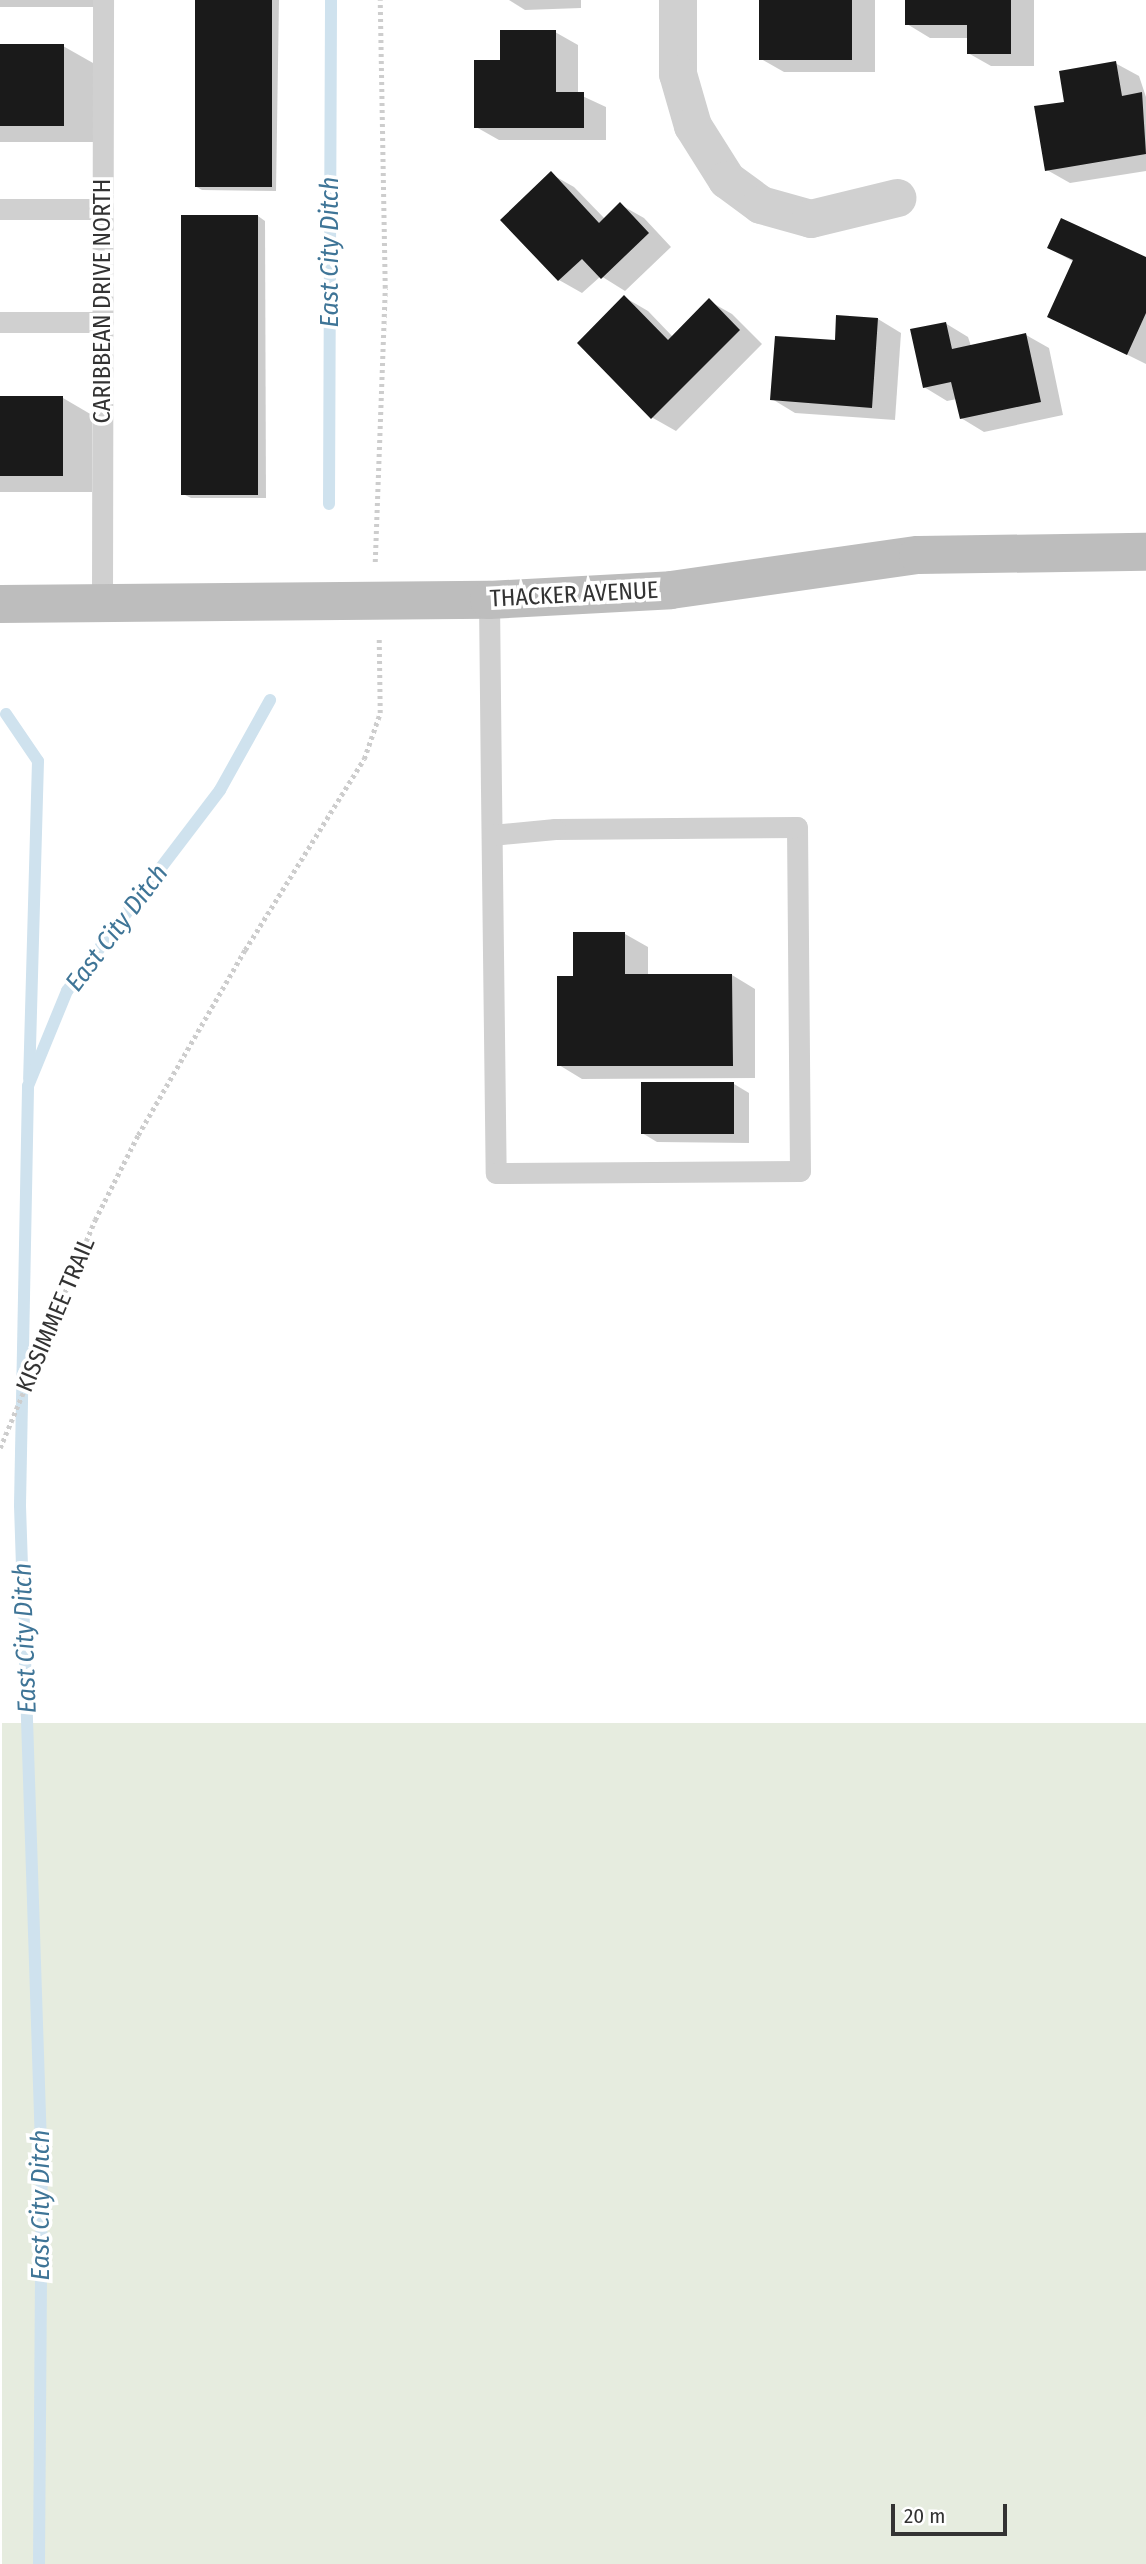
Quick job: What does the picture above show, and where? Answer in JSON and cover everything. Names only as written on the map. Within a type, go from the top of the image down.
[{"type":"street","points":[[678,0],[678,74],[693,127],[727,180],[761,205],[811,219],[898,198]]},
{"type":"street","name":"THACKER AVENUE","points":[[0,604],[489,600],[671,590],[918,555],[1146,552]]},
{"type":"lane","name":"CARIBBEAN DRIVE NORTH","points":[[102,603],[103,0]]},
{"type":"lane","points":[[0,209],[103,209]]},
{"type":"lane","points":[[0,322],[103,322]]},
{"type":"lane","points":[[489,600],[496,1172],[800,1171],[797,827],[555,829],[492,835]]},
{"type":"path","name":"KISSIMMEE TRAIL","points":[[0,1448],[95,1220]]},
{"type":"shaded area","points":[[2,1723],[1146,1723],[1146,2564],[2,2564]]},
{"type":"building","points":[[195,0],[272,0],[272,187],[195,187]]},
{"type":"building","points":[[759,0],[852,0],[852,60],[759,60]]},
{"type":"building","points":[[905,0],[1011,0],[1011,54],[967,54],[967,25],[905,25]]},
{"type":"building","points":[[500,30],[556,30],[556,92],[584,92],[584,128],[474,128],[474,60],[500,60]]},
{"type":"building","points":[[0,44],[64,44],[64,126],[0,126]]},
{"type":"building","points":[[1116,61],[1122,96],[1142,92],[1146,154],[1045,171],[1034,106],[1064,102],[1059,71]]},
{"type":"building","points":[[551,171],[599,223],[620,202],[649,233],[601,279],[582,259],[558,281],[500,220]]},
{"type":"building","points":[[181,215],[258,215],[258,495],[181,495]]},
{"type":"building","points":[[1061,218],[1146,257],[1146,313],[1127,355],[1047,317],[1073,260],[1047,248]]},
{"type":"building","points":[[624,295],[668,340],[709,298],[740,330],[651,419],[577,343]]},
{"type":"building","points":[[836,315],[878,318],[872,408],[770,400],[775,336],[835,340]]},
{"type":"building","points":[[946,322],[952,349],[1026,333],[1041,402],[960,419],[951,382],[923,388],[910,329]]},
{"type":"building","points":[[0,396],[63,396],[63,476],[0,476]]},
{"type":"building","points":[[573,932],[625,932],[625,974],[732,974],[733,1066],[557,1066],[557,976],[573,976]]},
{"type":"building","points":[[641,1082],[734,1082],[734,1134],[641,1134]]},
{"type":"waterway","name":"East City Ditch","points":[[329,504],[331,0]]},
{"type":"waterway","name":"East City Ditch","points":[[39,2564],[42,2176],[20,1505],[28,1086],[67,991],[220,790],[270,700]]},
{"type":"waterway","points":[[6,714],[38,761],[29,1079]]}]
